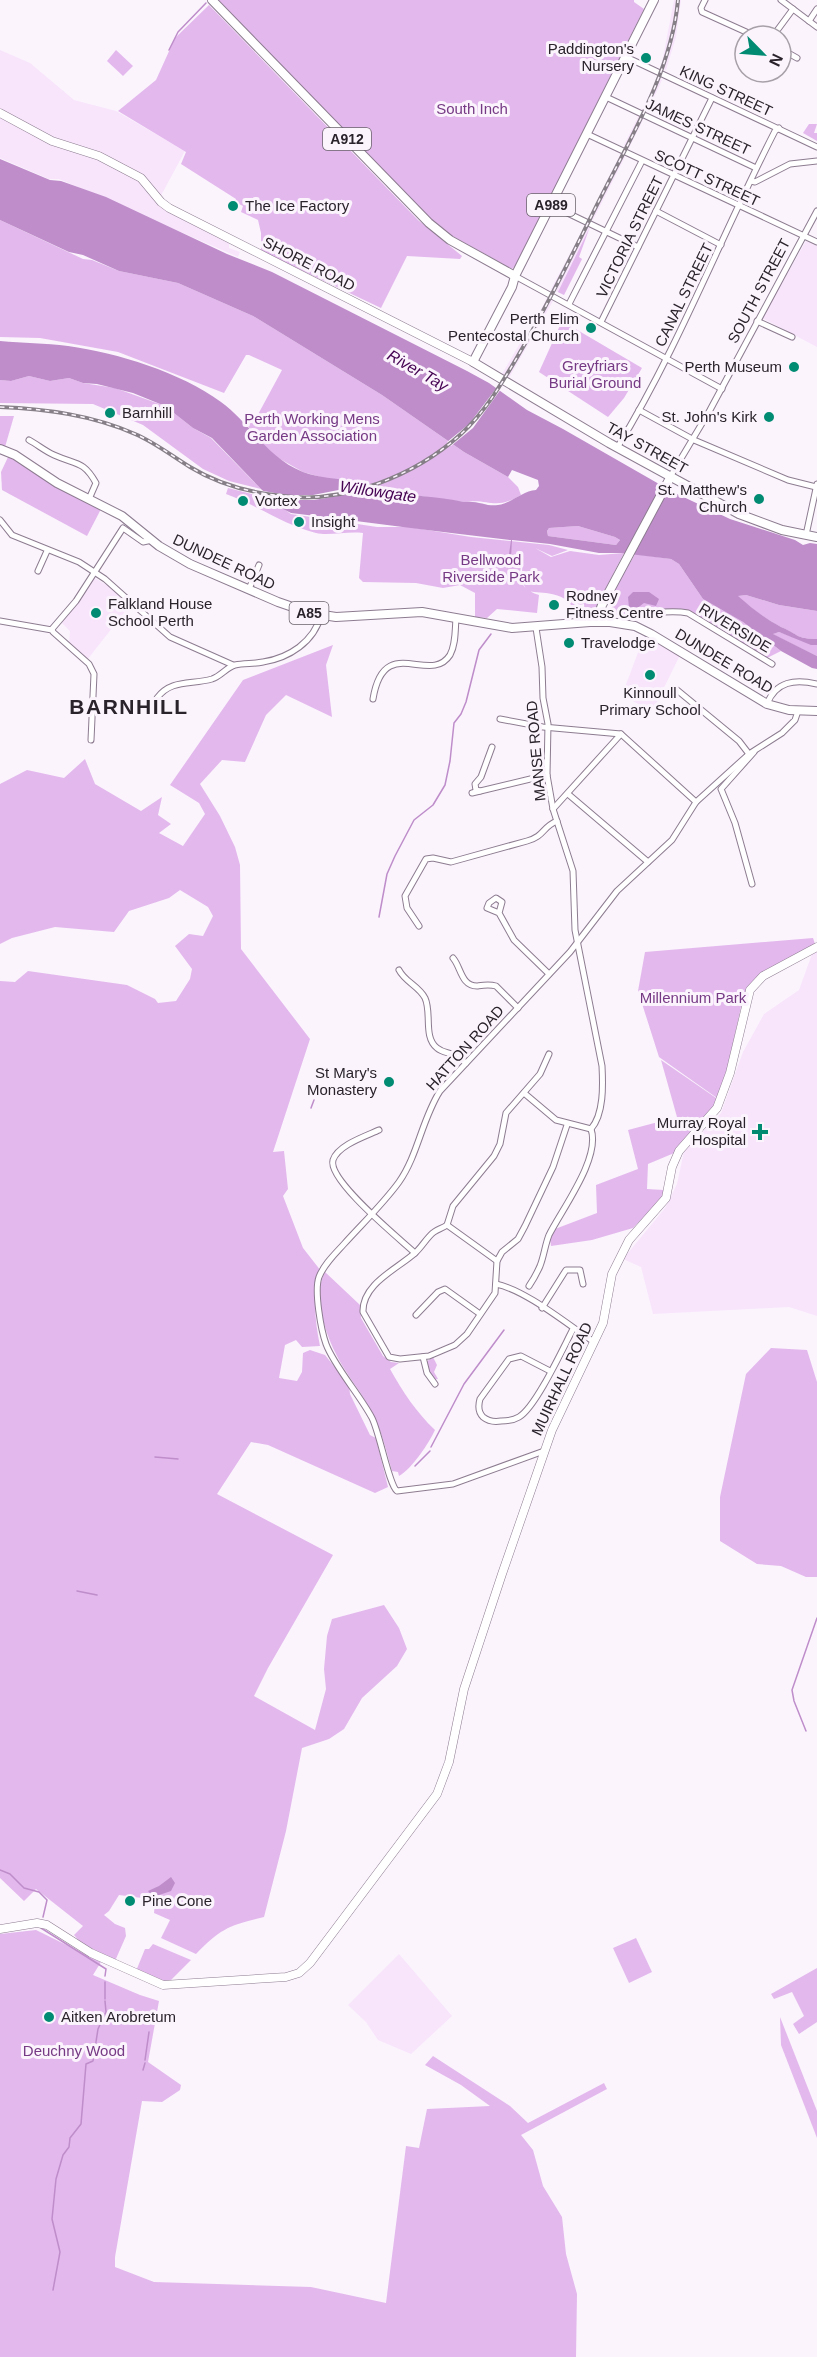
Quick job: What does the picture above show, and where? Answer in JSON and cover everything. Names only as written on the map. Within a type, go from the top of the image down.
[{"type":"main road","name":"A912","points":[[212,0],[429,223],[450,240],[515,276]]},
{"type":"main road","name":"A989","points":[[473,362],[654,0]]},
{"type":"main road","name":"TAY STREET","points":[[473,362],[617,447],[668,481],[683,483],[739,514],[764,524],[817,537]]},
{"type":"main road","name":"DUNDEE ROAD","points":[[0,449],[15,455],[57,483],[123,516],[152,540],[190,564],[295,608],[321,615],[353,617],[422,612],[495,626],[536,627],[596,622],[613,623],[647,631],[767,704],[798,711]]},
{"type":"main road","name":"SOUTH STREET","points":[[596,622],[605,600],[668,481]]},
{"type":"main road","points":[[605,600],[613,623]]},
{"type":"main road","name":"A85","points":[[798,711],[817,711]]},
{"type":"street","points":[[705,0],[701,10],[733,26]]},
{"type":"street","points":[[781,0],[817,27]]},
{"type":"street","points":[[782,24],[793,9]]},
{"type":"street","points":[[809,21],[817,9]]},
{"type":"street","points":[[793,56],[797,58]]},
{"type":"street","name":"KING STREET","points":[[626,57],[817,147]]},
{"type":"street","name":"JAMES STREET","points":[[606,97],[756,168]]},
{"type":"street","name":"VICTORIA STREET","points":[[601,322],[712,98]]},
{"type":"street","name":"SHORE ROAD","points":[[0,113],[52,141],[99,156],[141,178],[169,208],[473,362]]},
{"type":"street","name":"CANAL STREET","points":[[617,447],[666,358],[756,168],[775,131],[779,128]]},
{"type":"street","name":"SCOTT STREET","points":[[587,134],[817,242]]},
{"type":"street","points":[[569,304],[642,161]]},
{"type":"street","points":[[751,182],[790,164],[817,161]]},
{"type":"street","points":[[551,205],[638,247]]},
{"type":"street","points":[[656,211],[721,245]]},
{"type":"street","name":"SOUTH STREET","points":[[668,481],[694,440],[817,211]]},
{"type":"street","points":[[515,276],[722,388]]},
{"type":"street","points":[[758,321],[792,337]]},
{"type":"street","points":[[639,410],[694,440],[781,477],[817,485],[806,536]]},
{"type":"street","points":[[29,441],[89,470],[96,483],[89,499]]},
{"type":"street","points":[[0,520],[12,535],[79,562],[94,572],[120,591],[170,637],[233,665]]},
{"type":"street","points":[[52,630],[76,602],[123,528],[143,542],[152,540]]},
{"type":"street","points":[[38,572],[47,551]]},
{"type":"street","points":[[249,589],[260,565]]},
{"type":"street","name":"RIVERSIDE","points":[[613,623],[628,617],[680,611],[688,613],[772,664]]},
{"type":"street","points":[[157,698],[174,684],[212,679],[233,665],[263,662],[295,651],[310,636],[321,615]]},
{"type":"street","points":[[373,699],[375,686],[380,676],[393,665],[402,662],[421,666],[439,664],[447,658],[454,642],[456,618]]},
{"type":"street","points":[[0,621],[52,630],[89,664],[94,674],[91,740]]},
{"type":"street","name":"MANSE ROAD","points":[[529,1286],[541,1265],[550,1233],[585,1167],[592,1143],[591,1129],[595,1125],[600,1104],[603,1077],[575,930],[573,871],[553,809],[547,775],[548,727],[536,627]]},
{"type":"street","points":[[767,704],[774,691],[782,684],[794,681],[817,684]]},
{"type":"street","points":[[677,690],[753,754],[721,789],[735,823],[752,884]]},
{"type":"street","points":[[751,752],[782,733],[795,720],[798,711]]},
{"type":"street","points":[[500,719],[548,727],[621,734],[696,802]]},
{"type":"street","points":[[553,809],[621,734]]},
{"type":"street","points":[[480,791],[476,790],[475,783],[481,777],[492,747]]},
{"type":"street","name":"HATTON ROAD","points":[[544,1451],[453,1484],[400,1492],[392,1487],[385,1454],[374,1422],[361,1398],[326,1346],[317,1291],[319,1276],[324,1267],[398,1183],[407,1169],[433,1102],[440,1091],[549,975],[617,891],[663,850],[681,829],[696,802],[751,752]]},
{"type":"street","points":[[472,793],[547,775]]},
{"type":"street","points":[[568,794],[648,862]]},
{"type":"street","points":[[420,926],[407,908],[405,896],[426,859],[433,858],[451,862],[538,838],[548,824],[557,821]]},
{"type":"street","points":[[499,913],[514,940],[549,975]]},
{"type":"street","name":"MUIRHALL ROAD","points":[[0,1929],[37,1923],[47,1925],[91,1953],[163,1985],[267,1979],[295,1975],[304,1969],[436,1794],[449,1762],[464,1689],[544,1451],[606,1313],[612,1274],[629,1240],[666,1198],[672,1167],[680,1151],[717,1108],[732,1065],[750,990],[763,976],[817,947]]},
{"type":"street","points":[[453,958],[467,982],[474,986],[491,984],[496,986],[518,1008]]},
{"type":"street","points":[[399,970],[403,981],[425,998],[433,1045],[441,1052],[456,1056],[466,1064]]},
{"type":"street","points":[[549,1054],[540,1074],[519,1096],[505,1116],[500,1144],[494,1156],[453,1206],[447,1225],[435,1231],[415,1253],[393,1268],[368,1293],[363,1304],[363,1312],[389,1357],[400,1359],[423,1357],[436,1354],[457,1344],[494,1295],[497,1261],[502,1252],[518,1239],[525,1226],[553,1167],[567,1125]]},
{"type":"street","points":[[524,1093],[551,1117],[567,1125],[591,1129]]},
{"type":"street","points":[[379,1130],[345,1147],[333,1160],[336,1174],[372,1214],[415,1253]]},
{"type":"street","points":[[447,1225],[497,1261]]},
{"type":"street","points":[[542,1308],[566,1270],[580,1270],[583,1284]]},
{"type":"street","points":[[496,1284],[513,1289],[594,1342]]},
{"type":"street","points":[[417,1315],[438,1292],[445,1289],[480,1314]]},
{"type":"street","points":[[550,1371],[521,1356],[509,1359],[480,1399],[478,1407],[481,1415],[495,1422],[519,1417],[531,1404],[550,1371],[573,1329]]},
{"type":"street","points":[[423,1357],[427,1373],[435,1384]]},
{"type":"shaded area","points":[[674,0],[681,0],[676,37],[666,70],[661,68]]},
{"type":"shaded area","points":[[0,50],[30,63],[74,100],[116,111],[185,151],[157,203],[229,243],[229,248],[240,252],[238,257],[59,179],[49,179],[0,158]]},
{"type":"shaded area","points":[[658,77],[662,80],[647,112],[642,110]]},
{"type":"shaded area","points":[[639,115],[644,118],[629,148],[624,145]]},
{"type":"shaded area","points":[[620,155],[625,157],[593,220],[589,218]]},
{"type":"shaded area","points":[[585,226],[590,228],[579,257],[582,259],[564,295],[551,289]]},
{"type":"shaded area","points":[[806,241],[817,246],[817,347],[762,318]]},
{"type":"shaded area","points":[[547,298],[553,301],[509,378],[502,374],[523,338],[526,339]]},
{"type":"shaded area","name":"Falkland House School Perth","points":[[93,577],[112,588],[130,605],[87,660],[69,644],[70,631],[60,621]]},
{"type":"shaded area","name":"Kinnoull Primary School","points":[[645,634],[680,655],[656,704],[649,710],[622,695]]},
{"type":"shaded area","name":"Murray Royal Hospital","points":[[817,951],[817,1316],[789,1307],[653,1314],[641,1267],[623,1259],[665,1208],[677,1184],[684,1151],[721,1113],[743,1052],[764,1014],[799,990],[812,954]]},
{"type":"shaded area","points":[[399,1954],[452,2016],[411,2054],[378,2040],[366,2022],[348,2005]]},
{"type":"green space","name":"South Inch","points":[[216,0],[634,0],[644,9],[517,264],[512,269],[429,223]]},
{"type":"green space","points":[[209,5],[418,220],[462,256],[460,259],[407,256],[381,308],[261,251],[258,220],[241,212],[243,206],[235,202],[236,199],[181,164],[186,152],[118,111],[156,80],[175,38]]},
{"type":"green space","points":[[116,50],[133,66],[123,76],[107,61]]},
{"type":"green space","points":[[809,124],[817,124],[814,133],[817,133],[817,141],[803,133]]},
{"type":"green space","name":"Perth Working Mens Garden Association","points":[[0,220],[83,259],[92,260],[119,271],[178,283],[253,316],[382,395],[464,452],[508,477],[518,487],[521,495],[498,503],[464,502],[382,491],[353,481],[324,478],[303,472],[273,455],[243,421],[250,417],[255,420],[282,370],[249,355],[246,355],[224,393],[118,352],[40,338],[0,337]]},
{"type":"green space","points":[[589,229],[579,257],[582,259],[564,295],[558,292]]},
{"type":"green space","name":"Greyfriars Burial Ground","points":[[562,321],[642,368],[624,398],[608,417],[539,372]]},
{"type":"green space","points":[[29,376],[50,381],[69,378],[83,383],[115,388],[165,406],[193,428],[211,438],[261,489],[229,481],[203,469],[143,425],[93,404],[0,403],[0,380],[11,381]]},
{"type":"green space","points":[[0,416],[14,416],[5,447],[0,445]]},
{"type":"green space","points":[[9,455],[101,509],[87,536],[2,490],[1,472]]},
{"type":"green space","name":"Bellwood Riverside Park","points":[[228,488],[268,498],[291,514],[377,527],[409,527],[471,537],[549,545],[568,550],[552,556],[535,548],[551,557],[570,551],[599,555],[624,553],[592,615],[585,617],[584,604],[572,606],[557,595],[531,591],[539,595],[537,613],[497,609],[487,618],[475,617],[475,593],[460,585],[443,588],[416,583],[363,582],[359,578],[363,533],[321,534],[304,529],[226,494]],"holes":[[[523,561],[522,576],[525,587],[520,578]]]},
{"type":"green space","points":[[578,526],[620,540],[616,545],[548,536],[549,528]]},
{"type":"green space","points":[[635,554],[671,559],[679,564],[703,599],[743,622],[781,651],[767,658],[684,609],[613,615],[611,608],[614,592]]},
{"type":"green space","points":[[746,595],[779,605],[817,611],[817,639],[801,637],[769,620],[737,596]]},
{"type":"green space","points":[[779,632],[817,645],[817,656],[772,634]]},
{"type":"green space","points":[[333,645],[326,665],[332,717],[286,695],[266,715],[245,762],[222,760],[200,784],[220,816],[235,847],[240,865],[241,949],[310,1039],[273,1152],[284,1151],[288,1189],[283,1196],[303,1248],[321,1271],[316,1290],[315,1308],[320,1346],[302,1347],[296,1340],[285,1345],[279,1378],[297,1381],[302,1372],[303,1353],[310,1350],[325,1355],[349,1385],[350,1394],[370,1435],[376,1438],[388,1487],[375,1493],[268,1445],[251,1442],[217,1494],[333,1555],[254,1696],[315,1730],[326,1689],[324,1669],[327,1636],[332,1619],[384,1605],[399,1628],[407,1649],[397,1666],[362,1698],[344,1729],[329,1739],[302,1748],[286,1831],[264,1917],[227,1929],[212,1938],[196,1954],[161,1938],[170,1920],[154,1913],[155,1903],[142,1898],[119,1895],[104,1915],[115,1924],[125,1928],[126,1936],[115,1961],[80,1942],[74,1935],[83,1926],[36,1889],[24,1901],[0,1878],[0,981],[15,982],[28,971],[127,985],[155,999],[158,1003],[176,1001],[190,979],[192,969],[175,946],[189,934],[203,936],[213,916],[208,907],[180,890],[169,898],[129,911],[114,932],[55,927],[12,938],[0,944],[0,784],[27,770],[64,778],[85,759],[95,784],[141,811],[162,797],[158,815],[171,824],[159,833],[183,846],[205,814],[199,803],[170,785],[243,680]]},
{"type":"green space","name":"Millennium Park","points":[[813,938],[815,944],[761,974],[751,983],[741,1007],[728,1066],[717,1098],[659,1057],[638,991],[645,952]]},
{"type":"green space","points":[[661,1060],[719,1100],[679,1151],[648,1164],[647,1189],[664,1190],[661,1199],[633,1228],[592,1240],[551,1246],[550,1239],[555,1229],[597,1213],[596,1185],[638,1169],[628,1130],[677,1117]]},
{"type":"green space","points":[[325,1272],[360,1305],[361,1318],[383,1356],[391,1362],[399,1363],[390,1369],[405,1394],[435,1430],[415,1462],[399,1476],[398,1472],[392,1471],[371,1410],[339,1360],[327,1333],[320,1301],[320,1290]]},
{"type":"green space","points":[[771,1348],[807,1350],[817,1382],[817,1577],[806,1577],[781,1566],[757,1564],[720,1541],[720,1497],[746,1374]]},
{"type":"green space","points":[[433,1357],[437,1365],[434,1372],[438,1379],[433,1380],[426,1362]]},
{"type":"green space","name":"Deuchny Wood","points":[[36,1930],[101,1962],[93,1975],[159,2001],[148,2062],[181,2085],[180,2090],[162,2102],[142,2101],[115,2257],[115,2267],[154,2282],[311,2287],[386,2303],[406,2146],[419,2148],[427,2109],[490,2106],[461,2085],[425,2065],[433,2056],[510,2106],[528,2123],[604,2083],[607,2089],[521,2135],[533,2150],[543,2186],[562,2217],[566,2254],[577,2294],[576,2357],[0,2357],[0,1934]]},
{"type":"green space","points":[[636,1938],[652,1972],[629,1983],[613,1948]]},
{"type":"green space","points":[[153,1944],[191,1960],[168,1983],[156,1981],[136,1971],[145,1949],[149,1949]]},
{"type":"green space","points":[[817,1968],[817,2022],[799,2034],[793,2024],[804,2016],[792,1992],[774,1999],[771,1994]]},
{"type":"green space","points":[[780,2017],[817,2111],[817,2138],[781,2045]]},
{"type":"water","points":[[0,159],[50,180],[61,181],[106,197],[227,254],[272,272],[467,371],[489,383],[527,410],[673,492],[730,519],[795,540],[803,545],[817,544],[817,611],[779,605],[746,595],[738,596],[781,627],[801,637],[817,639],[817,645],[811,645],[779,632],[773,634],[817,656],[817,669],[781,651],[743,622],[703,599],[679,564],[671,559],[621,553],[599,553],[512,540],[511,558],[507,569],[511,540],[291,513],[281,508],[212,438],[193,428],[165,406],[133,393],[69,378],[50,381],[29,376],[11,381],[0,380],[0,341],[87,349],[148,365],[205,391],[232,411],[279,458],[290,466],[309,474],[356,482],[383,491],[494,505],[503,504],[526,492],[536,490],[539,486],[538,480],[512,470],[508,477],[464,452],[382,395],[253,316],[178,283],[119,271],[83,255],[69,252],[0,220]],"holes":[[[578,526],[620,540],[616,545],[548,536],[547,531],[549,528]]]},
{"type":"water","points":[[633,592],[649,592],[659,599],[656,606],[644,603],[636,609],[629,608],[628,597]]},
{"type":"water","points":[[171,1877],[175,1883],[171,1891],[153,1897],[148,1891],[159,1886]]},
{"type":"pier","points":[[498,386],[501,389],[473,428],[451,446],[447,442],[469,424]]},
{"type":"pier","points":[[369,484],[378,486],[356,493],[314,500],[266,497],[258,490],[286,495],[313,495]]},
{"type":"waterway","points":[[169,50],[178,32],[206,3]]},
{"type":"waterway","points":[[379,917],[387,874],[395,856],[414,820],[433,805],[445,785],[454,723],[466,702],[479,650],[491,634]]},
{"type":"waterway","points":[[311,1108],[314,1100]]},
{"type":"waterway","points":[[431,1447],[464,1384],[504,1330]]},
{"type":"waterway","points":[[415,1466],[430,1451]]},
{"type":"waterway","points":[[155,1457],[178,1459]]},
{"type":"waterway","points":[[77,1591],[97,1595]]},
{"type":"waterway","points":[[806,1731],[792,1690],[817,1618]]},
{"type":"waterway","points":[[0,1870],[10,1874],[24,1888],[39,1892],[47,1900],[43,1917]]},
{"type":"waterway","points":[[41,1928],[106,1969],[105,1976]]},
{"type":"waterway","points":[[105,1982],[105,1999]]},
{"type":"waterway","points":[[53,2290],[60,2252],[52,2219],[56,2179],[63,2155],[69,2147],[70,2138],[81,2124],[86,2064],[93,2061],[98,2029],[106,2012],[105,2001]]},
{"type":"waterway","points":[[145,2060],[149,2032]]},
{"type":"waterway","points":[[143,2070],[145,2063]]},
{"type":"railway","points":[[0,407],[52,411],[119,427],[142,437],[212,478],[235,487],[271,495],[307,497],[355,491],[401,474],[423,462],[461,434],[478,416],[500,386],[538,321],[656,85],[674,29],[678,0]]},
{"type":"place","name":"Paddington's Nursery","points":[[646,58]]},
{"type":"place","name":"The Ice Factory","points":[[233,206]]},
{"type":"place","name":"Perth Elim Pentecostal Church","points":[[591,328]]},
{"type":"place","name":"Perth Museum","points":[[794,367]]},
{"type":"place","name":"Barnhill","points":[[110,413]]},
{"type":"place","name":"St. John's Kirk","points":[[769,417]]},
{"type":"place","name":"St. Matthew's Church","points":[[759,499]]},
{"type":"place","name":"Vortex","points":[[243,501]]},
{"type":"place","name":"Insight","points":[[299,522]]},
{"type":"place","name":"Rodney Fitness Centre","points":[[554,605]]},
{"type":"place","name":"Falkland House School Perth","points":[[96,613]]},
{"type":"place","name":"Travelodge","points":[[569,643]]},
{"type":"place","name":"Kinnoull Primary School","points":[[650,675]]},
{"type":"place","name":"St Mary's Monastery","points":[[389,1082]]},
{"type":"place","name":"Murray Royal Hospital","points":[[760,1132]]},
{"type":"place","name":"Pine Cone","points":[[130,1901]]},
{"type":"place","name":"Aitken Arobretum","points":[[49,2017]]},
{"type":"district","name":"BARNHILL","points":[[129,707]]},
{"type":"water label","name":"River Tay","points":[[418,370]]},
{"type":"water label","name":"Willowgate","points":[[378,491]]}]
